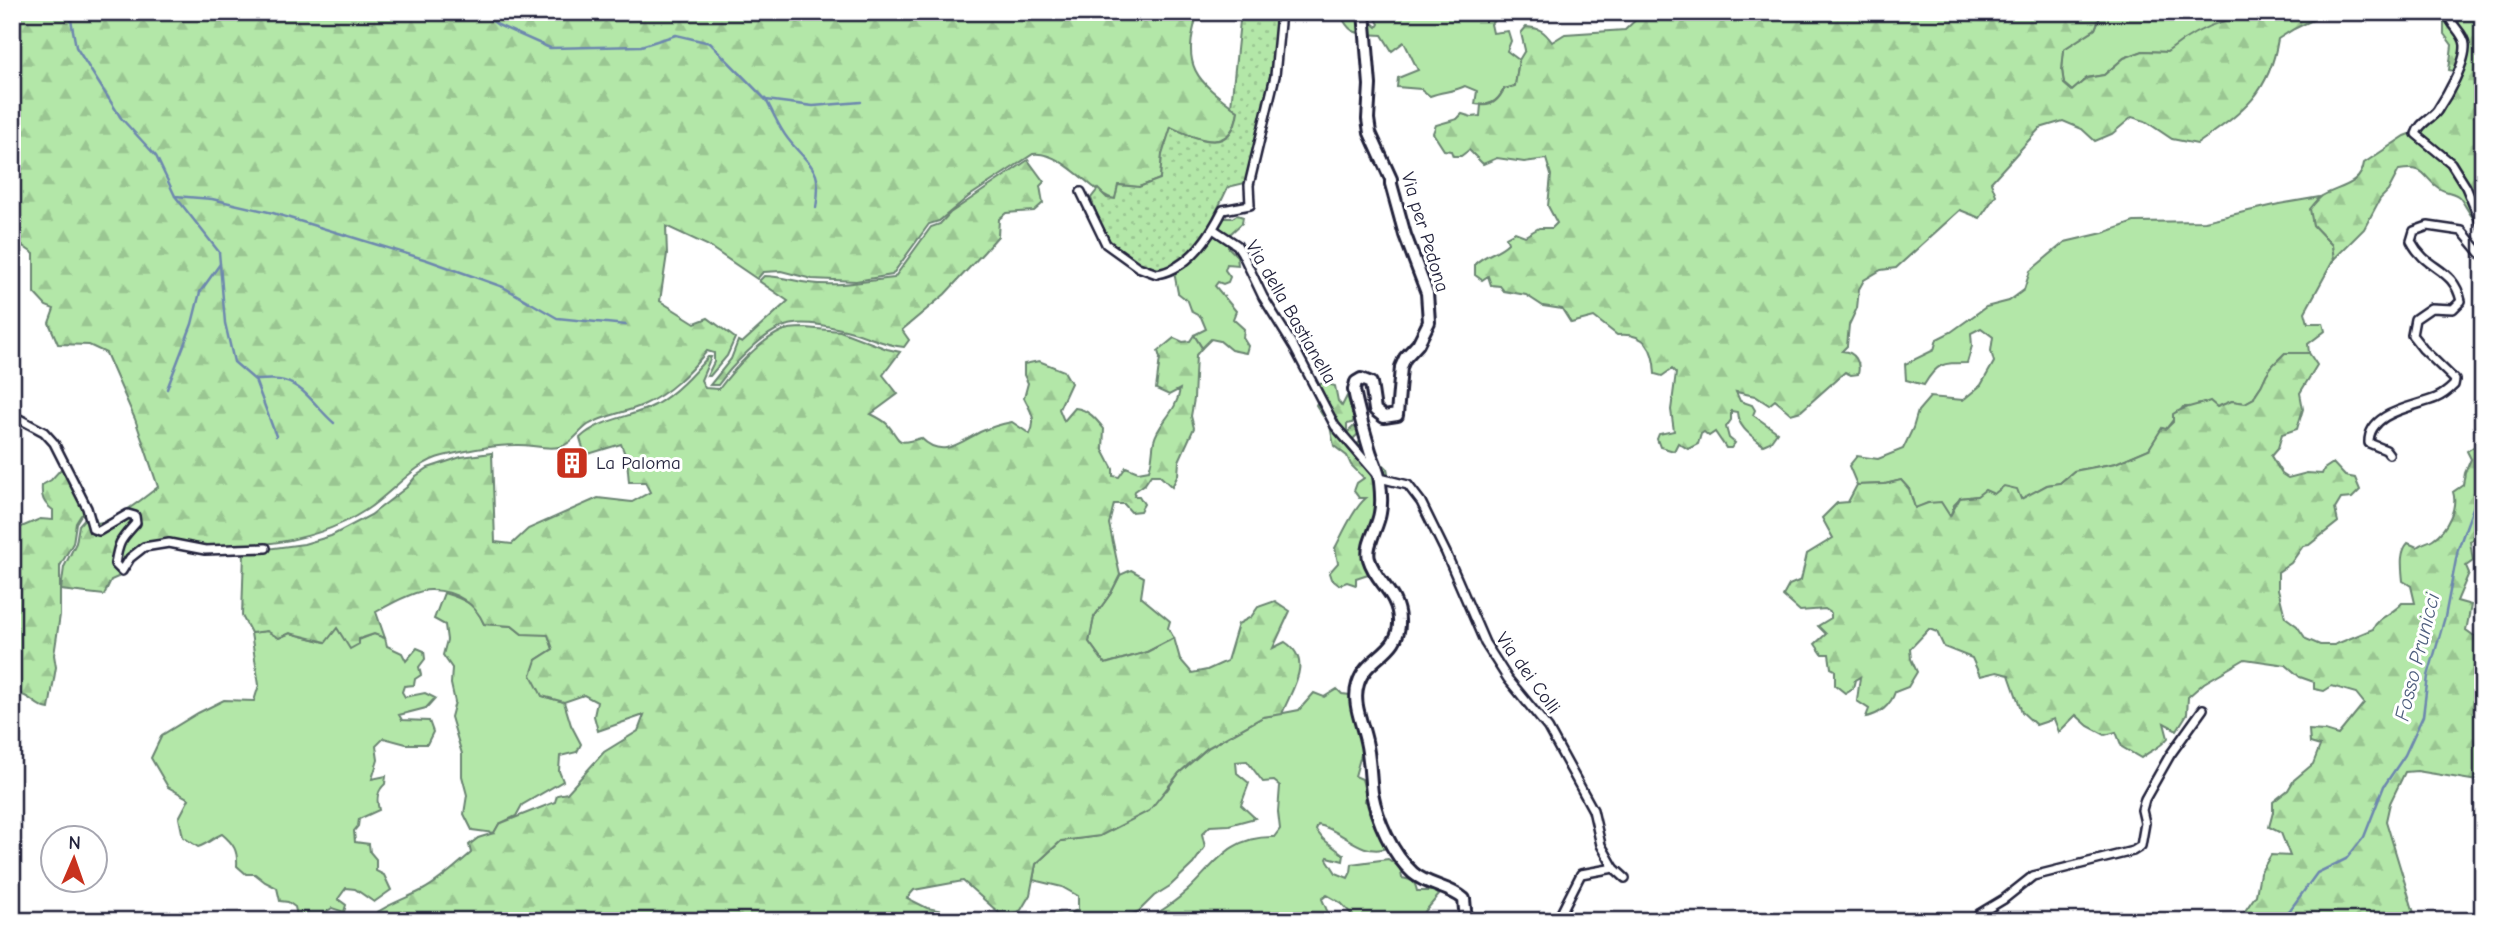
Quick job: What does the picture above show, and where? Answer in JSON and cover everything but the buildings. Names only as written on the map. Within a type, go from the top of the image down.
[{"type":"street","points":[[1081,192],[1098,222],[1106,244],[1119,256],[1148,272],[1163,273],[1194,253],[1213,229],[1223,210],[1250,205],[1249,185],[1275,76],[1281,12]]},
{"type":"street","name":"Via per Pedona","points":[[1364,12],[1370,85],[1370,132],[1391,179],[1405,235],[1427,293],[1429,307],[1429,322],[1418,344],[1405,358],[1401,367],[1397,415],[1384,417],[1375,410],[1371,383],[1361,379],[1356,382],[1354,390],[1357,402],[1380,478]]},
{"type":"street","points":[[2448,12],[2448,21],[2465,44],[2462,58],[2457,74],[2435,113],[2419,125],[2416,134],[2451,163],[2466,187],[2483,228]]},
{"type":"street","points":[[2389,454],[2369,443],[2369,435],[2376,425],[2408,406],[2438,397],[2455,385],[2455,380],[2412,335],[2415,319],[2431,308],[2453,309],[2461,301],[2458,287],[2450,276],[2427,263],[2417,253],[2411,241],[2414,231],[2428,226],[2462,231],[2483,256]]},
{"type":"street","name":"Via della Bastianella","points":[[1213,229],[1237,245],[1335,426],[1380,478]]},
{"type":"street","points":[[12,415],[44,432],[54,443],[87,508],[93,529],[99,531],[128,514],[135,516],[136,523],[120,539],[117,551],[115,564],[122,571],[130,558],[144,547],[169,543],[205,550],[266,548]]},
{"type":"street","points":[[1380,478],[1381,512],[1369,547],[1369,559],[1382,582],[1391,591],[1397,604],[1400,622],[1395,643],[1368,667],[1358,682],[1356,703],[1367,744],[1373,797],[1380,818],[1401,860],[1424,881],[1450,890],[1464,899],[1466,921]]},
{"type":"street","name":"Via dei Colli","points":[[1380,478],[1408,485],[1421,502],[1485,643],[1508,679],[1555,739],[1593,810],[1601,845],[1614,868],[1625,878]]},
{"type":"street","points":[[1976,921],[1979,914],[2004,899],[2033,876],[2133,851],[2141,846],[2145,799],[2170,755],[2203,709]]},
{"type":"street","points":[[1557,921],[1581,874],[1614,868]]},
{"type":"green space","points":[[12,12],[1198,12],[1191,47],[1196,71],[1211,90],[1238,111],[1235,125],[1222,139],[1193,137],[1171,128],[1162,155],[1160,179],[1139,187],[1119,185],[1115,199],[1098,191],[1056,159],[1033,154],[968,197],[939,221],[929,224],[892,275],[856,281],[812,279],[781,271],[763,272],[757,279],[707,245],[666,226],[667,254],[660,301],[695,323],[708,318],[735,338],[727,356],[710,376],[707,376],[714,362],[714,353],[707,351],[686,375],[662,395],[636,408],[588,425],[563,446],[499,446],[433,459],[366,510],[341,524],[314,534],[287,541],[230,547],[144,545],[122,568],[116,564],[118,551],[138,523],[127,512],[98,529],[94,528],[89,513],[81,515],[76,523],[73,543],[60,566],[60,615],[54,655],[56,667],[49,709],[17,694],[16,718],[12,723],[12,531],[40,519],[53,520],[53,510],[42,496],[42,485],[61,469],[79,482],[97,523],[120,514],[158,487],[135,419],[106,353],[89,345],[58,344],[49,323],[54,309],[46,306],[34,293],[34,254],[12,241]]},
{"type":"green space","points":[[1241,12],[1279,12],[1280,21],[1274,43],[1268,92],[1245,183],[1228,187],[1205,235],[1193,249],[1163,270],[1147,269],[1114,248],[1105,238],[1091,198],[1098,189],[1107,198],[1115,199],[1118,185],[1139,187],[1160,179],[1162,155],[1171,127],[1203,140],[1222,139],[1229,134],[1235,125],[1238,111],[1231,106]]},
{"type":"green space","points":[[1339,12],[1359,12],[1377,27],[1379,24],[1372,12],[1501,12],[1491,24],[1493,33],[1508,31],[1511,41],[1507,51],[1519,60],[1515,86],[1504,89],[1498,98],[1484,104],[1475,104],[1477,91],[1465,86],[1430,96],[1421,89],[1397,87],[1398,78],[1418,70],[1404,42],[1392,51],[1382,35],[1354,32]]},
{"type":"green space","points":[[1644,12],[2102,12],[2095,29],[2064,49],[2064,84],[2072,91],[2087,78],[2104,75],[2124,58],[2143,51],[2167,52],[2181,41],[2224,21],[2239,17],[2290,16],[2293,12],[2329,12],[2278,39],[2268,75],[2251,101],[2227,123],[2197,144],[2172,139],[2145,121],[2132,117],[2112,134],[2095,141],[2082,129],[2063,121],[2040,128],[1991,182],[1996,195],[1980,218],[1960,210],[1896,268],[1881,270],[1864,280],[1859,289],[1857,308],[1849,325],[1847,346],[1842,351],[1856,358],[1859,365],[1858,374],[1845,372],[1801,411],[1791,414],[1775,400],[1769,405],[1755,396],[1736,392],[1740,401],[1752,405],[1755,410],[1753,415],[1777,432],[1770,442],[1763,445],[1754,438],[1743,427],[1737,412],[1731,411],[1731,420],[1726,427],[1729,438],[1735,443],[1731,448],[1726,448],[1715,432],[1709,436],[1704,432],[1698,444],[1688,449],[1678,443],[1674,451],[1660,447],[1657,439],[1659,434],[1674,431],[1671,410],[1676,373],[1672,369],[1662,376],[1655,374],[1650,349],[1641,339],[1617,335],[1594,317],[1571,323],[1562,309],[1543,306],[1526,295],[1504,291],[1500,286],[1491,285],[1488,276],[1482,280],[1475,275],[1475,264],[1508,243],[1506,237],[1515,232],[1525,236],[1539,228],[1552,228],[1557,223],[1548,206],[1551,175],[1546,159],[1524,162],[1497,158],[1483,164],[1469,150],[1461,156],[1453,156],[1451,151],[1444,150],[1433,133],[1436,125],[1457,119],[1462,114],[1480,116],[1481,105],[1492,103],[1504,89],[1515,86],[1519,60],[1525,50],[1521,33],[1526,27],[1541,31],[1552,42],[1565,34],[1625,30]]},
{"type":"green space","points":[[2102,12],[2293,12],[2290,16],[2266,14],[2167,52],[2143,51],[2124,58],[2104,75],[2087,78],[2072,91],[2064,84],[2064,49],[2095,29]]},
{"type":"green space","points":[[2444,12],[2452,12],[2454,22],[2459,26],[2459,17],[2463,12],[2483,12],[2483,227],[2458,196],[2440,189],[2420,171],[2399,170],[2364,229],[2334,259],[2332,245],[2313,225],[2310,209],[2322,196],[2354,181],[2362,171],[2364,163],[2405,136],[2426,128],[2442,113],[2462,73],[2449,70],[2452,45],[2444,34]]},
{"type":"green space","points":[[1028,160],[1044,182],[1040,186],[1043,203],[1034,211],[1006,213],[999,219],[998,236],[945,294],[902,330],[909,340],[904,347],[827,326],[788,325],[756,344],[718,385],[710,385],[731,359],[738,341],[742,343],[788,301],[759,281],[764,276],[831,284],[894,278],[931,227],[940,224],[950,213]]},
{"type":"green space","points":[[2320,197],[2311,209],[2313,225],[2332,245],[2334,259],[2305,312],[2308,323],[2323,323],[2325,331],[2308,344],[2309,353],[2285,353],[2270,370],[2254,398],[2245,403],[2232,401],[2217,407],[2183,407],[2166,429],[2162,429],[2149,449],[2116,463],[2074,471],[2060,483],[2047,485],[2021,500],[1994,494],[1961,498],[1954,505],[1950,517],[1928,503],[1915,509],[1909,489],[1901,480],[1885,484],[1857,485],[1849,466],[1857,456],[1878,459],[1903,449],[1918,411],[1930,397],[1963,400],[1981,385],[1994,362],[1991,351],[1993,337],[1981,328],[1971,333],[1972,346],[1967,363],[1952,363],[1937,368],[1924,385],[1906,380],[1905,364],[1934,350],[1937,339],[1986,307],[2009,301],[2024,290],[2030,271],[2065,242],[2134,222],[2205,221]]},
{"type":"green space","points":[[1237,215],[1243,217],[1242,223],[1229,235],[1228,247],[1237,256],[1238,265],[1227,264],[1225,270],[1230,277],[1228,282],[1218,282],[1215,286],[1236,311],[1233,319],[1244,329],[1243,338],[1248,346],[1246,353],[1231,350],[1220,341],[1211,339],[1202,348],[1194,335],[1206,329],[1201,317],[1192,312],[1188,301],[1178,293],[1174,272],[1201,248],[1223,218]]},
{"type":"green space","points":[[805,328],[840,331],[900,352],[883,375],[898,394],[871,414],[887,424],[902,442],[921,438],[936,447],[950,447],[984,430],[1012,422],[1030,434],[1033,420],[1024,398],[1028,383],[1024,375],[1024,364],[1039,361],[1064,371],[1071,383],[1059,409],[1064,421],[1075,408],[1088,412],[1095,418],[1104,429],[1103,450],[1113,469],[1113,476],[1119,477],[1126,467],[1138,472],[1149,470],[1156,434],[1178,397],[1180,389],[1169,395],[1156,389],[1160,358],[1158,351],[1174,338],[1183,342],[1190,341],[1194,335],[1202,348],[1196,355],[1191,416],[1194,428],[1179,461],[1178,475],[1172,487],[1159,475],[1151,475],[1145,484],[1135,491],[1134,496],[1139,496],[1144,504],[1140,511],[1131,512],[1124,504],[1114,504],[1109,524],[1120,575],[1094,617],[1089,642],[1105,664],[1147,652],[1174,638],[1180,659],[1192,673],[1207,670],[1227,661],[1238,624],[1251,617],[1258,607],[1275,601],[1290,611],[1273,648],[1285,642],[1294,649],[1299,666],[1295,685],[1282,714],[1263,717],[1207,748],[1179,773],[1149,811],[1100,836],[1061,841],[1036,864],[1030,895],[1021,910],[1006,919],[963,881],[914,890],[907,898],[927,908],[958,914],[967,921],[364,921],[436,882],[471,853],[469,845],[478,838],[494,833],[499,824],[555,802],[557,795],[567,793],[604,752],[638,731],[644,715],[598,731],[594,716],[597,702],[584,695],[564,702],[542,696],[531,675],[536,660],[553,649],[548,635],[522,634],[512,626],[484,624],[470,604],[441,591],[419,592],[376,612],[385,638],[374,634],[359,639],[359,644],[350,649],[337,628],[326,642],[290,633],[279,638],[267,631],[251,633],[242,616],[244,552],[304,544],[331,536],[371,515],[428,468],[461,457],[492,453],[495,542],[512,544],[528,529],[598,498],[632,502],[650,492],[645,482],[629,482],[627,460],[621,444],[585,455],[580,438],[597,426],[646,409],[663,400],[708,357],[711,357],[701,380],[705,388],[719,389],[739,364],[765,341],[784,330]]},
{"type":"green space","points":[[2285,353],[2309,353],[2317,365],[2300,393],[2303,409],[2297,429],[2282,434],[2278,448],[2271,456],[2282,474],[2288,478],[2307,473],[2322,474],[2324,469],[2333,463],[2345,476],[2355,478],[2360,490],[2352,498],[2341,499],[2335,509],[2338,522],[2309,545],[2303,546],[2291,563],[2278,572],[2278,589],[2285,617],[2297,626],[2306,639],[2320,645],[2334,645],[2373,629],[2378,621],[2402,603],[2415,603],[2411,586],[2403,581],[2403,551],[2408,543],[2417,547],[2443,530],[2453,511],[2453,492],[2463,485],[2471,459],[2467,451],[2483,441],[2483,534],[2470,541],[2473,561],[2466,566],[2469,573],[2457,601],[2471,605],[2466,631],[2473,636],[2483,636],[2483,774],[2477,781],[2417,771],[2405,772],[2390,803],[2386,821],[2414,913],[2428,921],[2238,921],[2256,895],[2260,873],[2271,855],[2290,856],[2281,833],[2269,827],[2273,802],[2313,764],[2320,746],[2310,743],[2309,730],[2338,735],[2364,703],[2356,693],[2332,686],[2324,691],[2314,689],[2314,682],[2300,677],[2286,665],[2245,659],[2204,683],[2188,697],[2187,714],[2177,730],[2164,723],[2168,738],[2141,758],[2122,747],[2116,732],[2105,735],[2088,726],[2076,715],[2059,732],[2054,719],[2036,725],[2022,712],[2009,675],[1997,672],[1980,676],[1972,658],[1944,647],[1937,632],[1929,629],[1910,649],[1917,672],[1908,687],[1895,692],[1891,701],[1880,712],[1866,717],[1869,709],[1857,701],[1860,677],[1855,680],[1853,688],[1845,693],[1835,685],[1835,670],[1831,668],[1829,654],[1822,654],[1815,644],[1826,634],[1818,626],[1831,618],[1831,613],[1825,609],[1800,611],[1783,596],[1789,585],[1801,580],[1807,554],[1833,538],[1822,518],[1837,503],[1848,502],[1857,485],[1885,484],[1901,480],[1909,489],[1915,508],[1941,502],[1950,516],[1960,498],[1977,496],[1985,490],[1994,494],[2004,486],[2017,489],[2021,499],[2047,485],[2060,483],[2074,471],[2116,463],[2149,449],[2162,428],[2166,429],[2173,422],[2173,414],[2182,409],[2210,401],[2217,407],[2232,401],[2245,403],[2254,398],[2270,369]]},
{"type":"green space","points":[[1322,383],[1335,386],[1338,401],[1342,406],[1347,396],[1355,418],[1352,423],[1347,424],[1347,430],[1348,432],[1353,427],[1360,428],[1360,432],[1353,439],[1356,445],[1363,439],[1366,448],[1364,450],[1367,454],[1359,456],[1375,467],[1384,465],[1389,478],[1374,492],[1375,553],[1366,558],[1368,574],[1356,578],[1356,585],[1347,582],[1339,585],[1331,579],[1329,573],[1338,563],[1335,548],[1353,514],[1366,498],[1359,498],[1354,491],[1357,483],[1364,478],[1351,465],[1347,456],[1334,446],[1329,421],[1334,416],[1333,413],[1329,411],[1323,416],[1316,405],[1320,397],[1318,386]]},
{"type":"green space","points":[[87,516],[92,530],[128,516],[133,517],[135,522],[118,540],[118,577],[111,580],[104,595],[61,590],[64,567],[76,543],[79,525]]},
{"type":"green space","points":[[1131,570],[1144,577],[1141,597],[1170,621],[1168,628],[1174,638],[1147,652],[1105,664],[1089,642],[1094,617],[1120,575]]},
{"type":"green space","points":[[444,593],[468,603],[484,624],[512,626],[522,634],[548,634],[553,649],[536,660],[542,696],[564,702],[571,725],[581,744],[577,752],[560,756],[559,771],[563,781],[522,805],[516,816],[499,824],[494,833],[472,830],[464,814],[467,795],[462,776],[462,754],[451,717],[455,702],[451,684],[452,668],[443,655],[447,640],[445,625],[434,619]]},
{"type":"green space","points":[[337,627],[359,640],[374,634],[385,638],[387,646],[402,653],[406,661],[417,648],[424,651],[425,659],[419,667],[421,675],[415,679],[414,685],[404,686],[402,692],[405,697],[425,693],[435,698],[426,708],[399,715],[402,720],[429,721],[433,732],[427,744],[406,744],[384,738],[376,746],[378,760],[372,779],[386,776],[385,784],[378,796],[379,810],[359,819],[354,831],[355,842],[369,844],[370,852],[376,859],[376,871],[384,875],[391,890],[374,902],[355,889],[346,888],[338,899],[346,905],[344,912],[332,908],[323,914],[319,921],[298,920],[295,907],[280,901],[277,888],[255,874],[246,874],[237,866],[234,848],[222,834],[198,847],[183,837],[179,818],[189,799],[168,787],[151,758],[162,735],[198,713],[224,700],[254,701],[259,685],[251,633],[267,631],[279,638],[290,633],[325,642]]},
{"type":"green space","points":[[1337,689],[1342,694],[1350,695],[1364,744],[1355,776],[1362,779],[1365,801],[1370,805],[1369,812],[1375,827],[1387,843],[1387,848],[1368,849],[1327,828],[1318,825],[1316,830],[1344,855],[1343,861],[1328,857],[1327,859],[1336,873],[1348,878],[1352,864],[1388,859],[1400,867],[1402,878],[1412,882],[1417,891],[1435,891],[1439,895],[1417,921],[1358,921],[1341,903],[1327,895],[1322,899],[1328,913],[1338,921],[1144,921],[1189,889],[1226,852],[1246,841],[1274,837],[1280,829],[1280,786],[1274,781],[1263,782],[1247,761],[1236,762],[1237,773],[1249,783],[1241,805],[1255,818],[1229,825],[1210,826],[1202,834],[1205,847],[1193,864],[1139,911],[1122,919],[1043,921],[1046,913],[1065,915],[1078,910],[1078,896],[1062,887],[1033,880],[1036,864],[1061,841],[1100,836],[1167,790],[1179,773],[1208,748],[1263,717],[1299,710],[1314,693],[1324,697]]},
{"type":"waterway","points":[[67,12],[70,14],[76,47],[121,118],[156,156],[175,196],[212,199],[273,213],[427,260],[503,287],[557,318],[626,325]]},
{"type":"waterway","points":[[480,12],[498,25],[550,48],[641,46],[676,35],[710,43],[766,100],[813,106],[861,102]]},
{"type":"waterway","points":[[766,100],[785,135],[813,169],[818,184],[816,208]]},
{"type":"waterway","points":[[175,196],[219,252],[225,323],[234,362],[255,380],[276,436]]},
{"type":"waterway","points":[[167,389],[192,324],[200,292],[220,264]]},
{"type":"waterway","points":[[256,380],[278,380],[292,384],[305,393],[334,423]]},
{"type":"waterway","name":"Fosso Prunicci","points":[[2278,921],[2290,910],[2317,873],[2346,859],[2364,837],[2384,786],[2405,755],[2423,716],[2428,676],[2445,617],[2458,549],[2483,481]]},
{"type":"place","name":"La Paloma","points":[[572,463]]}]
